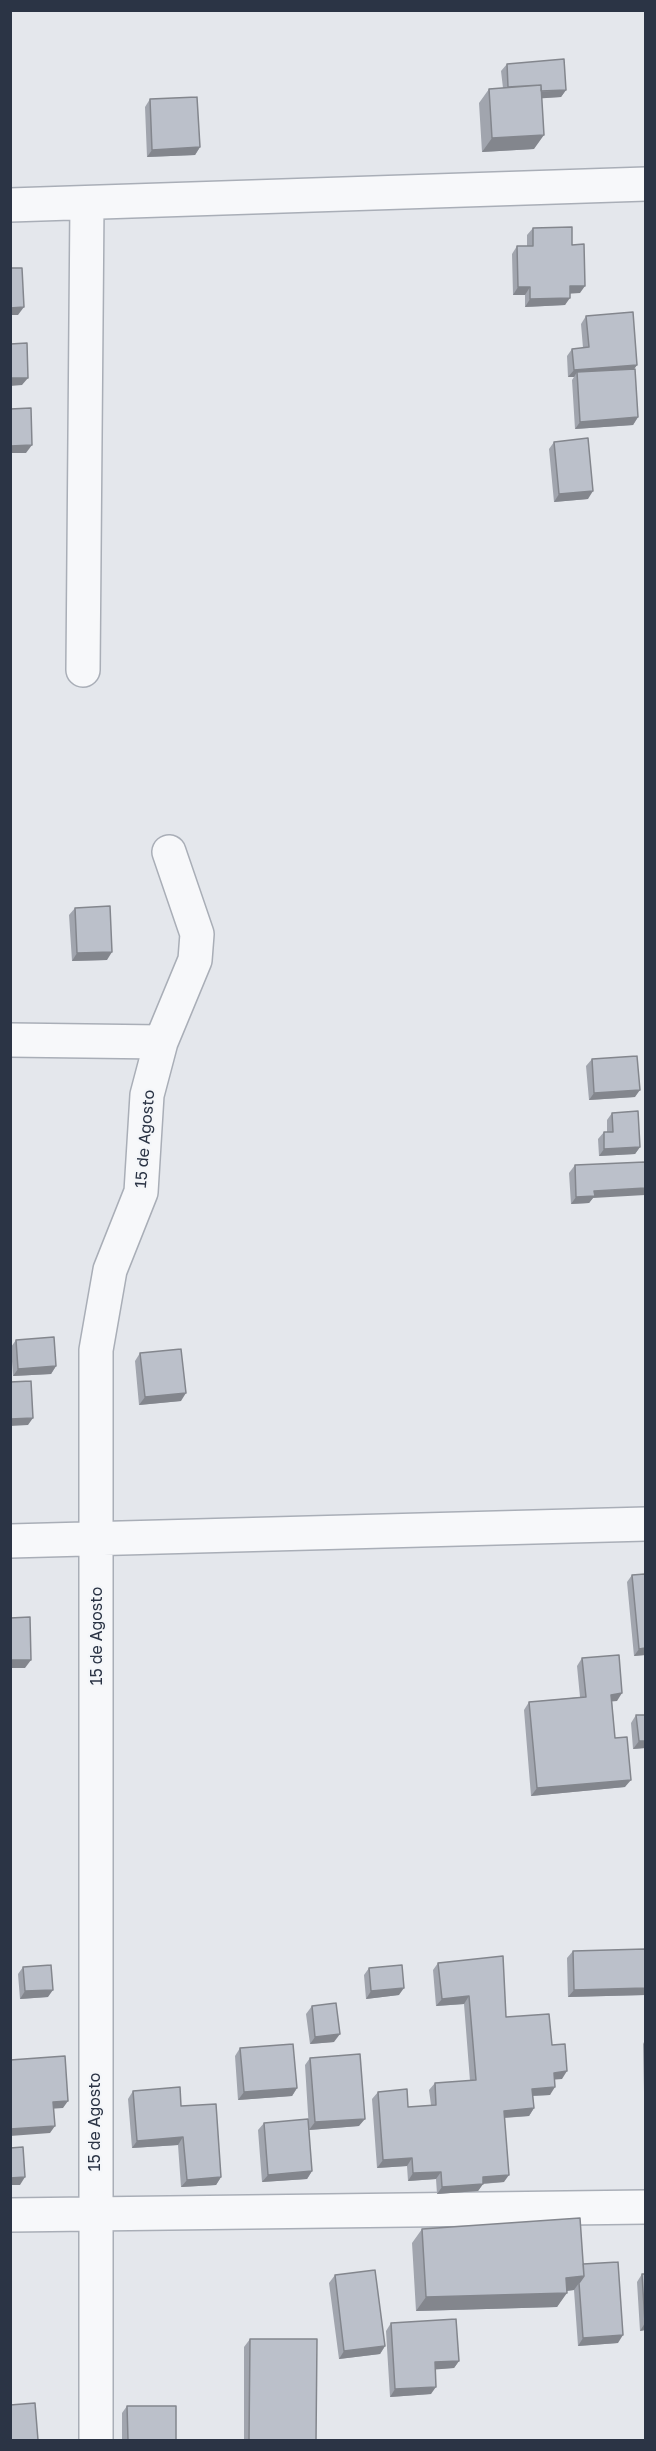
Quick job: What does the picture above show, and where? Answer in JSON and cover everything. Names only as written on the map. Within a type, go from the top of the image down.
[{"type":"street","points":[[10,205],[645,184]]},
{"type":"street","points":[[83,670],[87,203]]},
{"type":"street","name":"15 de Agosto","points":[[96,2440],[94,2214],[98,1538],[96,1350],[111,1269],[141,1192],[147,1095],[161,1042],[195,960],[197,934],[169,852]]},
{"type":"street","points":[[10,1040],[161,1042]]},
{"type":"street","points":[[10,1540],[645,1524]]},
{"type":"street","points":[[10,2215],[645,2207]]},
{"type":"building","points":[[564,59],[566,90],[541,91],[541,85],[508,87],[507,64]]},
{"type":"building","points":[[541,85],[544,135],[492,138],[489,89]]},
{"type":"building","points":[[197,97],[200,147],[152,150],[150,99]]},
{"type":"building","points":[[572,227],[572,245],[584,244],[585,286],[570,286],[570,298],[530,299],[530,287],[518,287],[517,246],[533,246],[533,228]]},
{"type":"building","points":[[10,268],[22,268],[24,307],[10,308]]},
{"type":"building","points":[[633,312],[637,365],[574,370],[572,349],[589,347],[586,316]]},
{"type":"building","points":[[27,343],[28,378],[10,378],[10,344]]},
{"type":"building","points":[[635,369],[638,417],[580,422],[577,372]]},
{"type":"building","points":[[31,408],[32,445],[10,446],[10,409]]},
{"type":"building","points":[[588,438],[593,491],[559,494],[554,442]]},
{"type":"building","points":[[110,906],[112,952],[77,953],[75,908]]},
{"type":"building","points":[[637,1056],[640,1090],[594,1093],[592,1059]]},
{"type":"building","points":[[638,1111],[640,1147],[604,1149],[604,1132],[613,1132],[612,1113]]},
{"type":"building","points":[[645,1162],[645,1188],[594,1191],[595,1196],[576,1197],[575,1165]]},
{"type":"building","points":[[54,1337],[56,1366],[18,1369],[16,1340]]},
{"type":"building","points":[[181,1349],[186,1393],[145,1397],[140,1353]]},
{"type":"building","points":[[31,1381],[33,1418],[10,1419],[10,1382]]},
{"type":"building","points":[[645,1574],[645,1648],[639,1649],[632,1575]]},
{"type":"building","points":[[30,1617],[31,1660],[10,1660],[10,1618]]},
{"type":"building","points":[[619,1655],[622,1693],[611,1695],[615,1738],[627,1737],[631,1780],[537,1788],[529,1702],[586,1697],[582,1658]]},
{"type":"building","points":[[636,1715],[645,1715],[645,1741],[639,1741]]},
{"type":"building","points":[[645,1949],[645,1988],[574,1990],[573,1951]]},
{"type":"building","points":[[503,1956],[506,2017],[549,2014],[552,2045],[565,2044],[567,2071],[554,2073],[555,2087],[532,2089],[534,2108],[504,2111],[509,2175],[483,2177],[483,2184],[442,2187],[441,2172],[413,2173],[412,2158],[383,2160],[378,2092],[407,2089],[408,2107],[436,2105],[435,2083],[476,2080],[469,1996],[442,1999],[438,1963]]},
{"type":"building","points":[[51,1965],[53,1990],[25,1991],[23,1967]]},
{"type":"building","points":[[402,1965],[404,1988],[371,1991],[369,1968]]},
{"type":"building","points":[[336,2003],[340,2034],[315,2037],[312,2006]]},
{"type":"building","points":[[293,2044],[297,2088],[244,2092],[240,2048]]},
{"type":"building","points":[[360,2054],[365,2119],[315,2122],[310,2058]]},
{"type":"building","points":[[65,2056],[68,2101],[53,2102],[55,2126],[10,2129],[10,2060]]},
{"type":"building","points":[[180,2087],[181,2106],[216,2104],[221,2177],[187,2180],[183,2137],[137,2141],[133,2091]]},
{"type":"building","points":[[308,2119],[312,2171],[268,2175],[264,2123]]},
{"type":"building","points":[[23,2147],[25,2177],[10,2178],[10,2148]]},
{"type":"building","points":[[580,2218],[584,2276],[566,2278],[567,2293],[426,2297],[422,2229]]},
{"type":"building","points":[[618,2262],[623,2335],[583,2338],[579,2283],[584,2276],[583,2264]]},
{"type":"building","points":[[375,2270],[385,2346],[344,2351],[335,2275]]},
{"type":"building","points":[[642,2274],[645,2274],[645,2323]]},
{"type":"building","points":[[456,2319],[459,2361],[435,2362],[436,2387],[395,2389],[391,2323]]},
{"type":"building","points":[[250,2339],[317,2339],[316,2440],[249,2440]]},
{"type":"building","points":[[35,2403],[38,2440],[10,2440],[10,2405]]},
{"type":"building","points":[[127,2406],[176,2406],[176,2440],[128,2440]]}]
